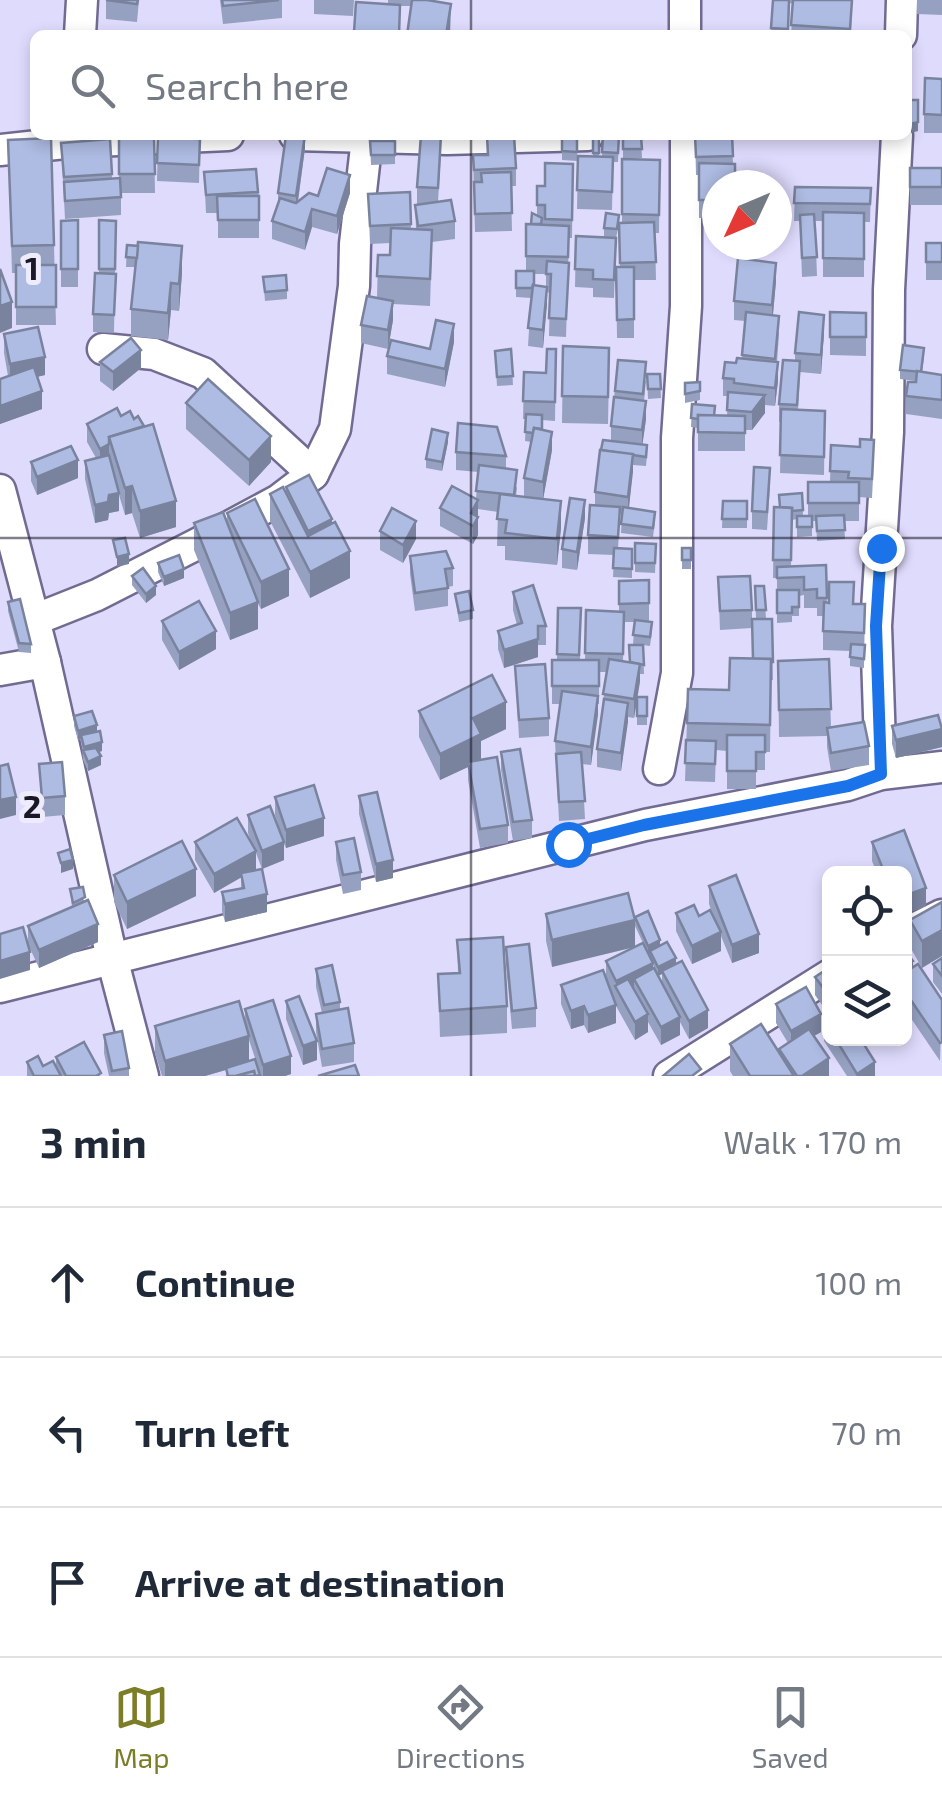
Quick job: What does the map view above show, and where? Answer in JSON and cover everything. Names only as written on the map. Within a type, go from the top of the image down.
[{"type":"street","points":[[80,30],[82,0]]},
{"type":"street","points":[[685,0],[685,30]]},
{"type":"street","points":[[901,30],[902,0]]},
{"type":"street","points":[[0,150],[62,140]]},
{"type":"street","points":[[34,620],[97,594],[199,543],[279,500],[312,474],[335,428],[368,140]]},
{"type":"street","points":[[658,769],[677,673],[677,438],[686,306],[686,140]]},
{"type":"street","points":[[881,774],[876,626],[888,432],[889,290],[897,140]]},
{"type":"street","points":[[104,348],[154,354],[202,373],[312,474]]},
{"type":"street","points":[[0,490],[143,1076]]},
{"type":"street","points":[[0,670],[45,662]]},
{"type":"street","points":[[0,986],[644,825],[848,786],[881,774],[942,767]]},
{"type":"street","points":[[912,930],[942,915]]},
{"type":"street","points":[[669,1076],[822,980]]},
{"type":"building","points":[[106,0],[138,0],[137,4]]},
{"type":"building","points":[[222,0],[279,0],[223,6]]},
{"type":"building","points":[[412,0],[451,4],[447,30],[408,30]]},
{"type":"building","points":[[773,0],[789,0],[788,29],[771,28]]},
{"type":"building","points":[[793,0],[852,0],[850,29],[791,25]]},
{"type":"building","points":[[356,2],[400,5],[399,30],[354,30]]},
{"type":"building","points":[[925,78],[942,79],[942,115],[924,114]]},
{"type":"building","points":[[912,100],[918,100],[918,122],[912,124]]},
{"type":"building","points":[[8,140],[51,140],[54,245],[12,246]]},
{"type":"building","points":[[110,140],[112,174],[64,177],[61,143]]},
{"type":"building","points":[[119,140],[154,140],[155,174],[119,174]]},
{"type":"building","points":[[158,140],[200,140],[199,165],[157,163]]},
{"type":"building","points":[[285,140],[304,140],[296,196],[278,193]]},
{"type":"building","points":[[421,140],[441,140],[438,188],[417,187]]},
{"type":"building","points":[[487,140],[514,140],[516,168],[474,170],[473,155],[488,155]]},
{"type":"building","points":[[562,140],[577,140],[577,152],[562,151]]},
{"type":"building","points":[[593,140],[599,140],[599,153],[593,153]]},
{"type":"building","points":[[603,140],[619,140],[618,153],[602,152]]},
{"type":"building","points":[[623,140],[641,140],[642,149],[623,149]]},
{"type":"building","points":[[695,140],[732,140],[733,156],[696,157]]},
{"type":"building","points":[[370,141],[395,141],[395,155],[371,155]]},
{"type":"building","points":[[578,156],[613,157],[612,192],[577,190]]},
{"type":"building","points":[[622,159],[660,160],[659,215],[622,214]]},
{"type":"building","points":[[545,163],[573,164],[572,220],[545,219],[545,205],[537,205],[537,186],[545,186]]},
{"type":"building","points":[[699,163],[735,164],[735,170],[702,170],[699,200]]},
{"type":"building","points":[[327,168],[350,175],[337,216],[312,209],[305,232],[272,221],[280,198],[296,203],[309,193],[318,196]]},
{"type":"building","points":[[910,168],[942,168],[942,187],[910,187]]},
{"type":"building","points":[[256,169],[258,192],[206,195],[204,172]]},
{"type":"building","points":[[511,172],[512,213],[475,214],[474,182],[482,182],[481,173]]},
{"type":"building","points":[[120,178],[121,197],[65,201],[64,182]]},
{"type":"building","points":[[795,187],[871,188],[870,204],[794,203]]},
{"type":"building","points":[[410,192],[411,224],[370,226],[368,194]]},
{"type":"building","points":[[217,196],[259,196],[259,220],[218,220]]},
{"type":"building","points":[[451,200],[455,221],[418,226],[415,205]]},
{"type":"building","points":[[823,212],[864,213],[864,259],[823,258]]},
{"type":"building","points":[[532,213],[542,218],[541,224],[531,224]]},
{"type":"building","points":[[606,213],[619,215],[617,229],[604,228]]},
{"type":"building","points":[[814,214],[817,257],[802,258],[800,215]]},
{"type":"building","points":[[78,220],[78,269],[61,269],[61,221]]},
{"type":"building","points":[[99,220],[116,221],[115,269],[99,269]]},
{"type":"building","points":[[654,222],[656,262],[620,263],[619,223]]},
{"type":"building","points":[[526,224],[569,226],[568,257],[526,256]]},
{"type":"building","points":[[391,228],[432,230],[430,279],[377,276],[378,255],[390,255]]},
{"type":"building","points":[[576,236],[616,238],[614,280],[593,279],[593,270],[575,269]]},
{"type":"building","points":[[138,242],[182,246],[179,284],[171,283],[168,313],[131,309]]},
{"type":"building","points":[[926,243],[942,243],[942,262],[926,262]]},
{"type":"building","points":[[127,245],[138,246],[137,258],[126,257]]},
{"type":"building","points":[[738,260],[776,263],[772,305],[734,301]]},
{"type":"building","points":[[547,261],[569,263],[566,319],[549,318],[551,274],[546,274]]},
{"type":"building","points":[[16,265],[56,265],[56,307],[16,307]]},
{"type":"building","points":[[616,267],[634,267],[634,319],[617,320]]},
{"type":"building","points":[[0,269],[12,302],[0,306]]},
{"type":"building","points":[[516,271],[534,271],[534,286],[516,288]]},
{"type":"building","points":[[95,273],[116,274],[114,315],[93,314]]},
{"type":"building","points":[[286,275],[287,290],[265,292],[263,277]]},
{"type":"building","points":[[533,285],[547,287],[543,330],[528,328]]},
{"type":"building","points":[[367,296],[393,301],[388,330],[361,325]]},
{"type":"building","points":[[746,312],[779,316],[775,359],[742,355]]},
{"type":"building","points":[[799,312],[824,315],[821,355],[795,353]]},
{"type":"building","points":[[830,312],[866,313],[866,337],[830,337]]},
{"type":"building","points":[[436,320],[454,324],[445,369],[387,356],[391,340],[430,349]]},
{"type":"building","points":[[38,327],[45,357],[10,364],[4,334]]},
{"type":"building","points":[[131,338],[141,350],[113,372],[100,362]]},
{"type":"building","points":[[903,345],[924,348],[921,372],[900,370]]},
{"type":"building","points":[[563,346],[609,348],[608,397],[562,396]]},
{"type":"building","points":[[511,349],[513,376],[497,377],[495,351]]},
{"type":"building","points":[[547,349],[556,349],[555,402],[523,401],[524,372],[546,373]]},
{"type":"building","points":[[737,358],[778,362],[775,388],[723,378],[725,362],[736,363]]},
{"type":"building","points":[[618,360],[646,362],[643,394],[615,391]]},
{"type":"building","points":[[783,360],[800,361],[797,405],[779,404]]},
{"type":"building","points":[[34,367],[42,391],[0,406],[0,379]]},
{"type":"building","points":[[917,371],[942,375],[942,400],[906,396],[908,382],[916,382]]},
{"type":"building","points":[[647,374],[660,374],[661,389],[648,389]]},
{"type":"building","points":[[208,379],[271,436],[249,460],[186,403]]},
{"type":"building","points":[[700,382],[700,391],[685,394],[685,383]]},
{"type":"building","points":[[728,392],[765,395],[752,412],[727,410]]},
{"type":"building","points":[[614,397],[646,401],[642,430],[611,426]]},
{"type":"building","points":[[692,404],[715,406],[714,416],[691,418]]},
{"type":"building","points":[[117,408],[121,416],[130,411],[134,419],[138,416],[144,426],[109,437],[109,444],[100,449],[87,424]]},
{"type":"building","points":[[781,409],[825,411],[824,457],[780,455]]},
{"type":"building","points":[[526,414],[542,415],[542,429],[525,432]]},
{"type":"building","points":[[698,415],[745,416],[745,433],[698,432]]},
{"type":"building","points":[[458,423],[497,427],[506,456],[456,452]]},
{"type":"building","points":[[153,424],[176,501],[140,511],[132,486],[125,488],[109,437]]},
{"type":"building","points":[[534,428],[552,432],[543,482],[524,478]]},
{"type":"building","points":[[432,429],[448,433],[442,462],[426,459]]},
{"type":"building","points":[[860,439],[874,440],[872,479],[848,478],[849,472],[830,471],[831,445],[860,447]]},
{"type":"building","points":[[603,440],[647,445],[646,457],[601,450]]},
{"type":"building","points":[[71,446],[78,460],[37,477],[31,462]]},
{"type":"building","points":[[600,450],[633,454],[628,497],[595,492]]},
{"type":"building","points":[[109,455],[119,493],[109,495],[108,502],[95,505],[85,461]]},
{"type":"building","points":[[479,465],[517,470],[514,495],[476,491]]},
{"type":"building","points":[[754,467],[770,468],[767,512],[752,511]]},
{"type":"building","points":[[309,475],[332,519],[308,531],[286,487]]},
{"type":"building","points":[[808,482],[859,482],[859,503],[808,503]]},
{"type":"building","points":[[452,486],[478,500],[471,513],[478,517],[473,526],[440,508]]},
{"type":"building","points":[[283,487],[308,536],[335,522],[350,551],[310,572],[270,494]]},
{"type":"building","points":[[802,493],[803,510],[780,507],[779,495]]},
{"type":"building","points":[[500,494],[561,501],[557,539],[505,533],[507,520],[497,519]]},
{"type":"building","points":[[570,498],[585,500],[577,552],[562,549]]},
{"type":"building","points":[[255,499],[289,569],[261,582],[227,513]]},
{"type":"building","points":[[723,501],[747,501],[747,519],[722,519]]},
{"type":"building","points":[[590,505],[620,507],[618,537],[588,535]]},
{"type":"building","points":[[623,507],[655,512],[653,528],[621,524]]},
{"type":"building","points":[[774,507],[792,508],[791,560],[773,560]]},
{"type":"building","points":[[392,508],[416,521],[403,545],[380,531]]},
{"type":"building","points":[[223,512],[258,602],[230,613],[194,523]]},
{"type":"building","points":[[844,515],[845,530],[817,531],[816,516]]},
{"type":"building","points":[[797,516],[812,516],[812,527],[797,527]]},
{"type":"building","points":[[125,538],[129,554],[117,557],[113,540]]},
{"type":"building","points":[[635,543],[656,544],[655,563],[635,563]]},
{"type":"building","points":[[614,548],[632,549],[632,569],[613,568]]},
{"type":"building","points":[[682,548],[691,548],[691,560],[682,560]]},
{"type":"building","points":[[446,551],[453,568],[445,569],[448,588],[415,593],[410,556]]},
{"type":"building","points":[[179,555],[184,569],[164,577],[158,563]]},
{"type":"building","points":[[826,565],[827,598],[817,598],[817,589],[804,590],[804,577],[777,578],[777,567]]},
{"type":"building","points":[[143,568],[156,586],[146,594],[132,576]]},
{"type":"building","points":[[750,576],[752,610],[720,611],[718,577]]},
{"type":"building","points":[[649,580],[649,603],[619,604],[619,581]]},
{"type":"building","points":[[829,582],[854,582],[853,604],[865,604],[864,633],[823,631]]},
{"type":"building","points":[[533,585],[546,626],[538,626],[538,639],[504,650],[498,631],[522,623],[513,592]]},
{"type":"building","points":[[755,586],[764,586],[766,610],[756,610]]},
{"type":"building","points":[[777,590],[799,590],[799,607],[792,607],[792,613],[777,613]]},
{"type":"building","points":[[469,591],[473,610],[459,613],[455,594]]},
{"type":"building","points":[[20,599],[31,644],[19,643],[8,602]]},
{"type":"building","points":[[199,601],[216,631],[179,652],[162,621]]},
{"type":"building","points":[[558,608],[581,608],[579,655],[557,654]]},
{"type":"building","points":[[586,610],[624,612],[623,654],[585,653]]},
{"type":"building","points":[[752,619],[772,619],[773,662],[753,659]]},
{"type":"building","points":[[635,620],[652,622],[650,637],[633,635]]},
{"type":"building","points":[[851,644],[865,645],[864,659],[850,657]]},
{"type":"building","points":[[629,645],[643,645],[644,665],[630,662]]},
{"type":"building","points":[[730,658],[771,659],[770,725],[687,723],[688,689],[729,690]]},
{"type":"building","points":[[609,659],[640,664],[634,699],[603,694]]},
{"type":"building","points":[[829,659],[831,709],[779,710],[778,661]]},
{"type":"building","points":[[552,660],[599,660],[599,686],[552,686]]},
{"type":"building","points":[[545,664],[549,718],[519,720],[515,666]]},
{"type":"building","points":[[492,675],[506,702],[473,718],[481,734],[440,754],[419,711]]},
{"type":"building","points":[[562,691],[598,696],[591,747],[555,741]]},
{"type":"building","points":[[637,697],[647,697],[647,716],[637,716]]},
{"type":"building","points":[[604,699],[628,703],[621,753],[597,749]]},
{"type":"building","points":[[92,711],[97,725],[78,731],[74,716]]},
{"type":"building","points":[[938,715],[942,729],[896,740],[892,726]]},
{"type":"building","points":[[864,722],[869,746],[831,753],[827,728]]},
{"type":"building","points":[[100,731],[102,742],[84,747],[81,735]]},
{"type":"building","points":[[727,735],[765,735],[765,752],[756,752],[756,771],[727,771]]},
{"type":"building","points":[[686,740],[716,741],[715,764],[685,763]]},
{"type":"building","points":[[96,748],[101,756],[88,762],[83,750]]},
{"type":"building","points":[[520,749],[532,820],[513,822],[501,752]]},
{"type":"building","points":[[581,752],[585,801],[559,802],[556,754]]},
{"type":"building","points":[[497,757],[508,825],[480,829],[468,762]]},
{"type":"building","points":[[62,762],[65,796],[42,798],[39,764]]},
{"type":"building","points":[[8,764],[16,797],[0,800],[0,766]]},
{"type":"building","points":[[314,785],[324,818],[286,830],[275,797]]},
{"type":"building","points":[[377,792],[393,860],[376,864],[359,796]]},
{"type":"building","points":[[270,806],[284,842],[262,851],[248,815]]},
{"type":"building","points":[[237,818],[256,851],[214,874],[195,842]]},
{"type":"building","points":[[904,830],[926,888],[912,893],[912,866],[882,866],[872,842]]},
{"type":"building","points":[[354,838],[361,872],[343,875],[336,842]]},
{"type":"building","points":[[182,841],[196,869],[127,902],[114,875]]},
{"type":"building","points":[[70,849],[73,860],[61,863],[58,853]]},
{"type":"building","points":[[262,869],[267,894],[225,904],[222,892],[244,888],[241,873]]},
{"type":"building","points":[[736,875],[759,934],[732,945],[709,886]]},
{"type":"building","points":[[83,887],[85,897],[73,903],[70,889]]},
{"type":"building","points":[[628,893],[635,920],[552,940],[546,914]]},
{"type":"building","points":[[88,900],[98,924],[39,950],[28,926]]},
{"type":"building","points":[[942,902],[942,930],[922,941],[912,919]]},
{"type":"building","points":[[694,905],[699,916],[710,910],[721,932],[692,946],[676,913]]},
{"type":"building","points":[[648,911],[660,940],[648,946],[635,917]]},
{"type":"building","points":[[23,927],[30,952],[0,961],[0,934]]},
{"type":"building","points":[[503,937],[507,1006],[440,1011],[438,974],[460,973],[457,940]]},
{"type":"building","points":[[667,942],[676,958],[658,967],[650,951]]},
{"type":"building","points":[[643,943],[653,963],[616,981],[606,961]]},
{"type":"building","points":[[529,944],[536,1008],[512,1011],[506,947]]},
{"type":"building","points":[[942,958],[942,976],[933,964]]},
{"type":"building","points":[[682,961],[708,1010],[689,1021],[662,971]]},
{"type":"building","points":[[918,964],[942,1000],[940,1043],[912,1002],[912,968]]},
{"type":"building","points":[[332,965],[340,1002],[324,1005],[316,969]]},
{"type":"building","points":[[654,968],[680,1017],[661,1027],[634,979]]},
{"type":"building","points":[[603,970],[616,1005],[588,1015],[584,1006],[571,1011],[561,985]]},
{"type":"building","points":[[628,979],[648,1014],[635,1022],[615,986]]},
{"type":"building","points":[[806,987],[821,1014],[791,1031],[776,1004]]},
{"type":"building","points":[[299,996],[317,1041],[303,1046],[286,1001]]},
{"type":"building","points":[[273,1000],[291,1056],[263,1065],[245,1009]]},
{"type":"building","points":[[239,1001],[249,1036],[165,1061],[155,1026]]},
{"type":"building","points":[[348,1008],[354,1043],[322,1049],[316,1014]]},
{"type":"building","points":[[761,1024],[794,1076],[750,1076],[730,1044]]},
{"type":"building","points":[[809,1029],[829,1058],[797,1076],[779,1049]]},
{"type":"building","points":[[122,1031],[129,1068],[112,1071],[104,1035]]},
{"type":"building","points":[[84,1042],[101,1073],[66,1076],[56,1057]]},
{"type":"building","points":[[840,1046],[865,1046],[875,1062],[857,1074]]},
{"type":"building","points":[[689,1054],[701,1069],[692,1076],[663,1076]]},
{"type":"building","points":[[38,1056],[43,1066],[53,1061],[61,1076],[34,1076],[27,1062]]},
{"type":"building","points":[[255,1059],[260,1075],[255,1076],[254,1071],[228,1076],[226,1068]]},
{"type":"building","points":[[355,1065],[359,1076],[318,1076]]},
{"type":"route","points":[[568,844],[644,825],[848,786],[881,774],[876,626],[881,548]]}]
